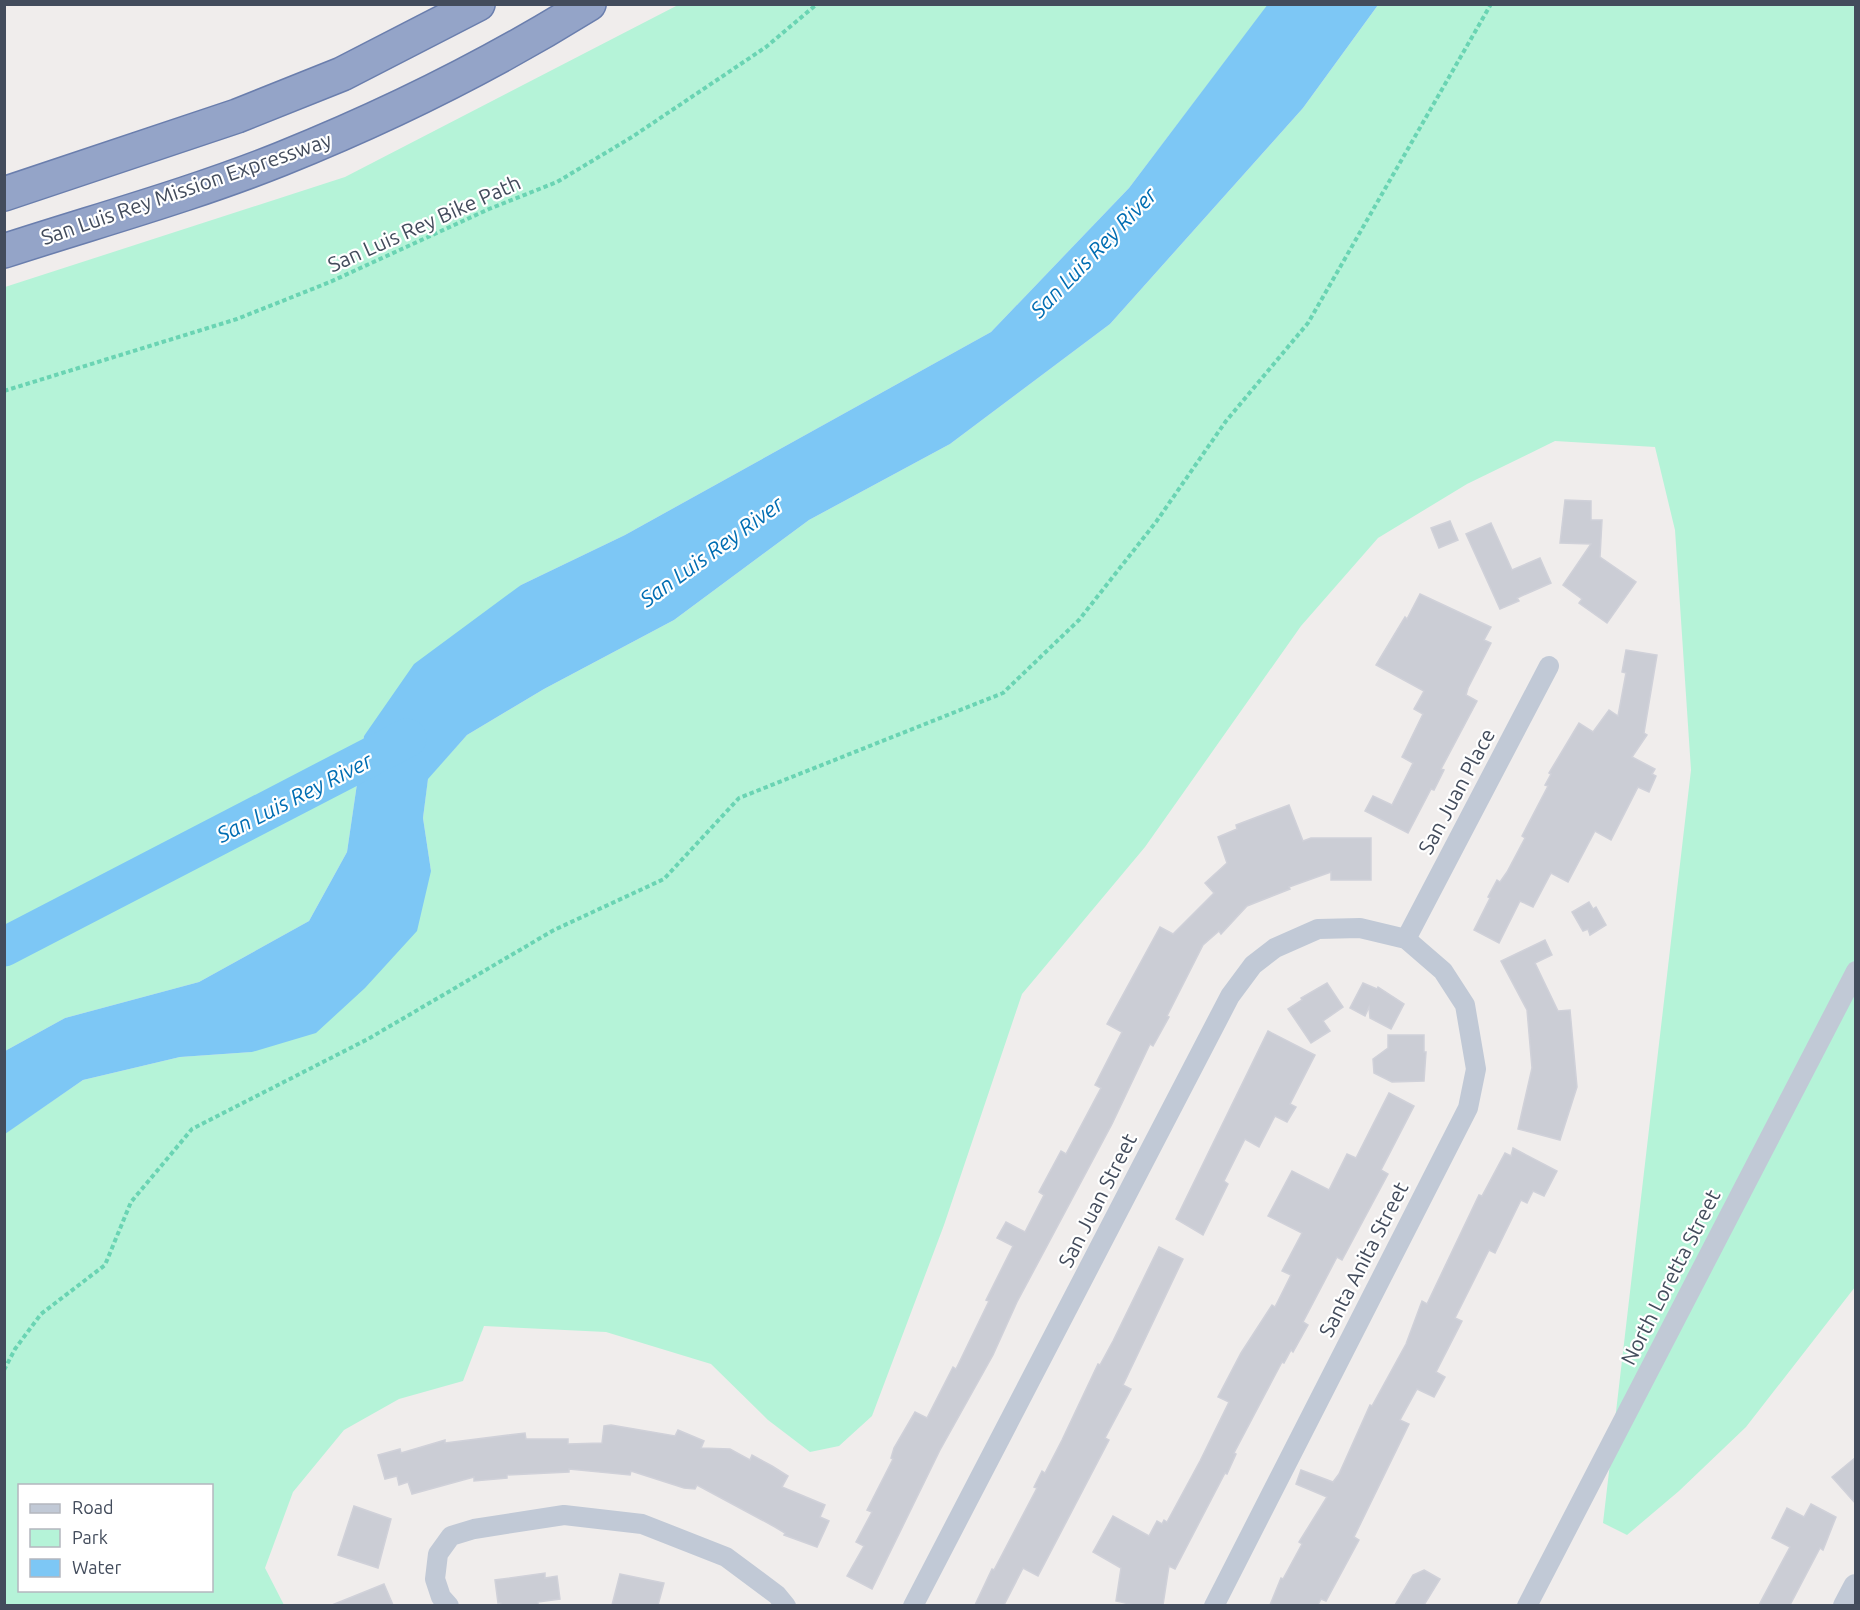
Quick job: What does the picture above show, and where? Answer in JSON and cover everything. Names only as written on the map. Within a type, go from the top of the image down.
[{"type":"highway","points":[[4,194],[237,116],[342,74],[478,4]]},
{"type":"highway","name":"San Luis Rey Mission Expressway","points":[[4,251],[279,160],[404,106],[540,34],[589,4]]},
{"type":"street","name":"San Juan Place","points":[[1406,939],[1549,666]]},
{"type":"street","name":"San Juan Street","points":[[913,1605],[1230,996],[1253,965],[1275,948],[1318,929],[1360,928],[1406,939]]},
{"type":"street","name":"Santa Anita Street","points":[[1214,1605],[1468,1108],[1476,1069],[1465,1005],[1443,971],[1406,939]]},
{"type":"street","name":"North Loretta Street","points":[[1527,1605],[1856,971]]},
{"type":"street","points":[[448,1605],[441,1597],[435,1579],[438,1554],[451,1536],[474,1529],[564,1515],[642,1524],[726,1557],[777,1595],[786,1605]]},
{"type":"street","points":[[1846,1605],[1856,1587]]},
{"type":"path","name":"San Luis Rey Bike Path","points":[[4,391],[237,319],[330,282],[489,209],[557,182],[632,137],[766,47],[817,4]]},
{"type":"path","points":[[4,1371],[15,1349],[41,1314],[105,1265],[131,1202],[192,1129],[368,1039],[554,930],[664,879],[739,798],[1003,693],[1079,620],[1156,522],[1226,421],[1308,322],[1491,4]]},
{"type":"green space","points":[[678,5],[1268,5],[1129,188],[991,332],[625,535],[521,585],[364,736],[347,852],[309,921],[199,982],[65,1018],[5,1051],[5,287],[345,177]]},
{"type":"green space","points":[[1378,5],[1855,5],[1855,1287],[1746,1427],[1679,1491],[1627,1535],[1603,1523],[1691,770],[1675,530],[1655,447],[1555,441],[1467,484],[1378,538],[1301,626],[1145,847],[1022,994],[944,1225],[872,1416],[839,1446],[810,1452],[768,1420],[711,1364],[606,1332],[484,1326],[463,1381],[399,1399],[344,1430],[293,1492],[265,1568],[284,1605],[5,1605],[4,1134],[83,1080],[180,1057],[252,1052],[431,871],[423,818],[428,778],[467,735],[544,689],[674,620],[809,520],[950,444],[1110,324],[1303,108]]},
{"type":"water","points":[[1268,4],[1378,5],[1303,108],[1110,324],[950,444],[809,520],[674,620],[544,689],[467,735],[428,779],[423,818],[431,871],[417,931],[365,988],[316,1033],[252,1052],[180,1057],[83,1080],[5,1134],[5,1051],[65,1018],[199,982],[309,921],[347,852],[364,736],[414,664],[521,585],[625,535],[991,332],[1129,188]]},
{"type":"building","points":[[1565,500],[1591,501],[1591,520],[1602,520],[1600,557],[1636,582],[1607,623],[1579,603],[1582,599],[1563,585],[1591,544],[1560,543]]},
{"type":"building","points":[[1450,521],[1458,540],[1439,548],[1431,528]]},
{"type":"building","points":[[1491,523],[1512,570],[1540,558],[1551,583],[1517,598],[1519,601],[1500,609],[1466,534]]},
{"type":"building","points":[[1420,594],[1491,627],[1484,640],[1491,643],[1466,695],[1477,701],[1441,769],[1444,770],[1434,790],[1431,789],[1408,833],[1365,811],[1373,796],[1392,805],[1413,763],[1402,757],[1423,714],[1414,709],[1424,691],[1376,665],[1405,617],[1407,619]]},
{"type":"building","points":[[1626,650],[1657,655],[1644,733],[1647,735],[1632,757],[1655,769],[1652,774],[1656,776],[1649,792],[1638,787],[1611,840],[1595,831],[1568,882],[1551,873],[1533,907],[1520,901],[1499,943],[1474,930],[1490,898],[1488,897],[1497,880],[1500,882],[1507,872],[1525,838],[1522,836],[1548,786],[1545,785],[1551,774],[1549,773],[1579,723],[1593,732],[1609,710],[1618,716],[1626,673],[1622,672]]},
{"type":"building","points":[[1289,805],[1303,841],[1311,838],[1371,838],[1371,880],[1331,880],[1331,872],[1289,887],[1290,889],[1247,906],[1221,934],[1219,931],[1203,945],[1167,1016],[1169,1017],[1153,1046],[1150,1044],[1112,1124],[1017,1302],[993,1355],[940,1450],[872,1589],[847,1576],[864,1546],[856,1542],[872,1512],[867,1510],[893,1459],[891,1458],[894,1448],[915,1412],[927,1418],[953,1367],[956,1369],[989,1301],[986,1300],[1013,1246],[997,1238],[1006,1222],[1025,1232],[1044,1195],[1039,1192],[1061,1151],[1066,1154],[1101,1088],[1095,1085],[1122,1032],[1107,1024],[1160,927],[1173,934],[1214,893],[1205,883],[1227,863],[1218,837],[1237,829],[1236,825]]},
{"type":"building","points":[[1589,902],[1593,909],[1596,907],[1606,925],[1590,935],[1588,929],[1583,931],[1572,912]]},
{"type":"building","points":[[1545,940],[1552,955],[1535,963],[1558,1011],[1570,1010],[1577,1087],[1560,1140],[1518,1129],[1532,1068],[1527,1010],[1501,961]]},
{"type":"building","points":[[1327,983],[1343,1007],[1323,1021],[1330,1031],[1311,1043],[1288,1009],[1302,1000],[1301,998]]},
{"type":"building","points":[[1363,983],[1377,989],[1378,987],[1404,1004],[1391,1029],[1370,1018],[1369,1007],[1365,1016],[1350,1008]]},
{"type":"building","points":[[1268,1031],[1315,1055],[1290,1104],[1296,1107],[1287,1122],[1275,1116],[1259,1147],[1245,1139],[1224,1181],[1228,1184],[1203,1235],[1176,1219]]},
{"type":"building","points":[[1388,1035],[1424,1035],[1424,1052],[1426,1052],[1424,1081],[1392,1082],[1374,1073],[1373,1059],[1388,1048]]},
{"type":"building","points":[[1389,1093],[1414,1106],[1381,1170],[1388,1174],[1342,1260],[1337,1257],[1303,1322],[1308,1325],[1293,1352],[1291,1350],[1284,1363],[1282,1362],[1234,1453],[1236,1454],[1227,1474],[1225,1473],[1175,1569],[1169,1566],[1163,1605],[1134,1605],[1116,1601],[1121,1568],[1093,1552],[1113,1516],[1149,1536],[1157,1521],[1162,1524],[1164,1520],[1167,1522],[1200,1461],[1229,1402],[1218,1397],[1241,1353],[1272,1305],[1275,1307],[1291,1275],[1282,1271],[1302,1233],[1268,1216],[1292,1171],[1329,1190],[1347,1154],[1356,1158]]},
{"type":"building","points":[[1513,1148],[1557,1171],[1544,1196],[1533,1191],[1527,1203],[1521,1200],[1495,1253],[1489,1250],[1455,1318],[1462,1321],[1436,1372],[1445,1377],[1434,1397],[1417,1389],[1400,1420],[1409,1424],[1354,1537],[1359,1540],[1326,1601],[1321,1599],[1318,1605],[1270,1605],[1281,1578],[1283,1579],[1302,1544],[1299,1542],[1327,1497],[1296,1484],[1301,1470],[1333,1482],[1339,1474],[1370,1405],[1372,1406],[1406,1344],[1422,1301],[1427,1304],[1479,1195],[1482,1196],[1505,1153],[1511,1156]]},
{"type":"building","points":[[1159,1247],[1183,1259],[1123,1385],[1131,1389],[1105,1438],[1109,1440],[1038,1576],[1023,1568],[1004,1605],[975,1605],[992,1569],[994,1570],[1037,1488],[1034,1487],[1042,1471],[1045,1473],[1098,1364],[1100,1365],[1113,1341]]},
{"type":"building","points":[[611,1425],[675,1436],[678,1430],[704,1441],[701,1448],[730,1449],[750,1460],[752,1455],[772,1466],[788,1476],[782,1487],[825,1505],[820,1517],[829,1521],[817,1547],[784,1535],[785,1533],[775,1527],[697,1485],[695,1489],[684,1488],[631,1471],[630,1475],[569,1469],[569,1472],[507,1475],[507,1478],[474,1481],[474,1477],[412,1494],[408,1482],[399,1485],[397,1476],[385,1479],[378,1455],[400,1449],[401,1453],[445,1440],[445,1443],[525,1433],[526,1439],[568,1439],[568,1444],[602,1443],[604,1426]]},
{"type":"building","points":[[1856,1457],[1856,1504],[1832,1477]]},
{"type":"building","points":[[1811,1504],[1836,1517],[1823,1550],[1820,1548],[1790,1605],[1759,1605],[1790,1547],[1772,1538],[1787,1508],[1804,1517]]},
{"type":"building","points":[[354,1506],[391,1519],[378,1568],[338,1555]]},
{"type":"building","points":[[1424,1570],[1440,1579],[1424,1605],[1395,1605],[1413,1575]]},
{"type":"building","points":[[545,1573],[545,1578],[557,1576],[560,1599],[538,1602],[538,1605],[501,1605],[498,1603],[495,1580]]},
{"type":"building","points":[[620,1574],[664,1583],[658,1605],[612,1605]]},
{"type":"building","points":[[384,1584],[393,1605],[332,1605]]},
{"type":"waterway","name":"San Luis Rey River","points":[[4,947],[407,738]]}]
